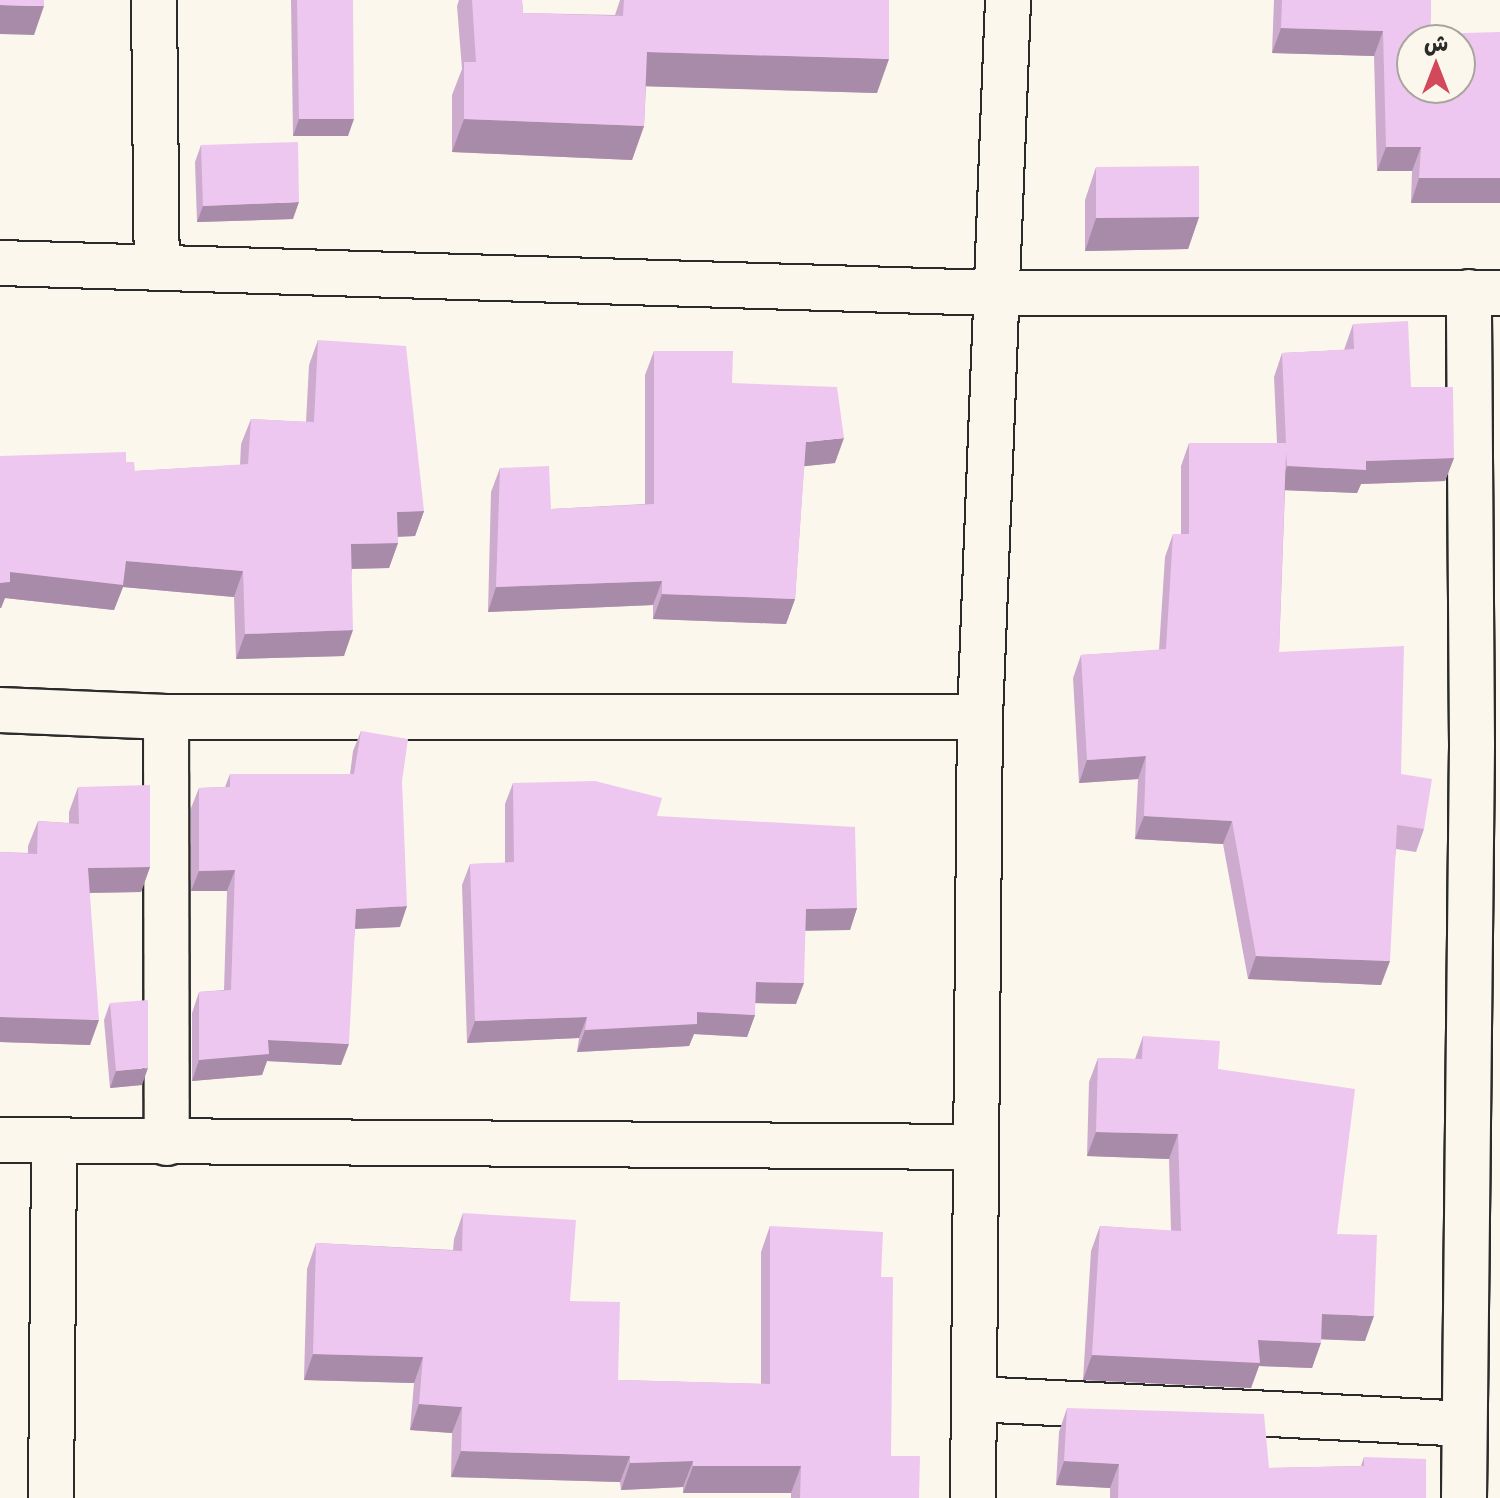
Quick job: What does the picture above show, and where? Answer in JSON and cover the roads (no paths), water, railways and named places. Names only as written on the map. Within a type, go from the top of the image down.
[{"type":"street","points":[[154,0],[157,266]]},
{"type":"street","points":[[973,1498],[980,717],[995,293],[1006,136],[1008,0]]},
{"type":"street","points":[[0,263],[995,293],[1485,292],[1486,744],[1482,1183],[1463,1424],[1464,1498]]},
{"type":"street","points":[[0,710],[166,717],[980,717]]},
{"type":"street","points":[[166,717],[167,1143]]},
{"type":"street","points":[[0,1140],[974,1147]]},
{"type":"street","points":[[51,1498],[54,1141]]},
{"type":"street","points":[[975,1399],[1463,1424]]}]
